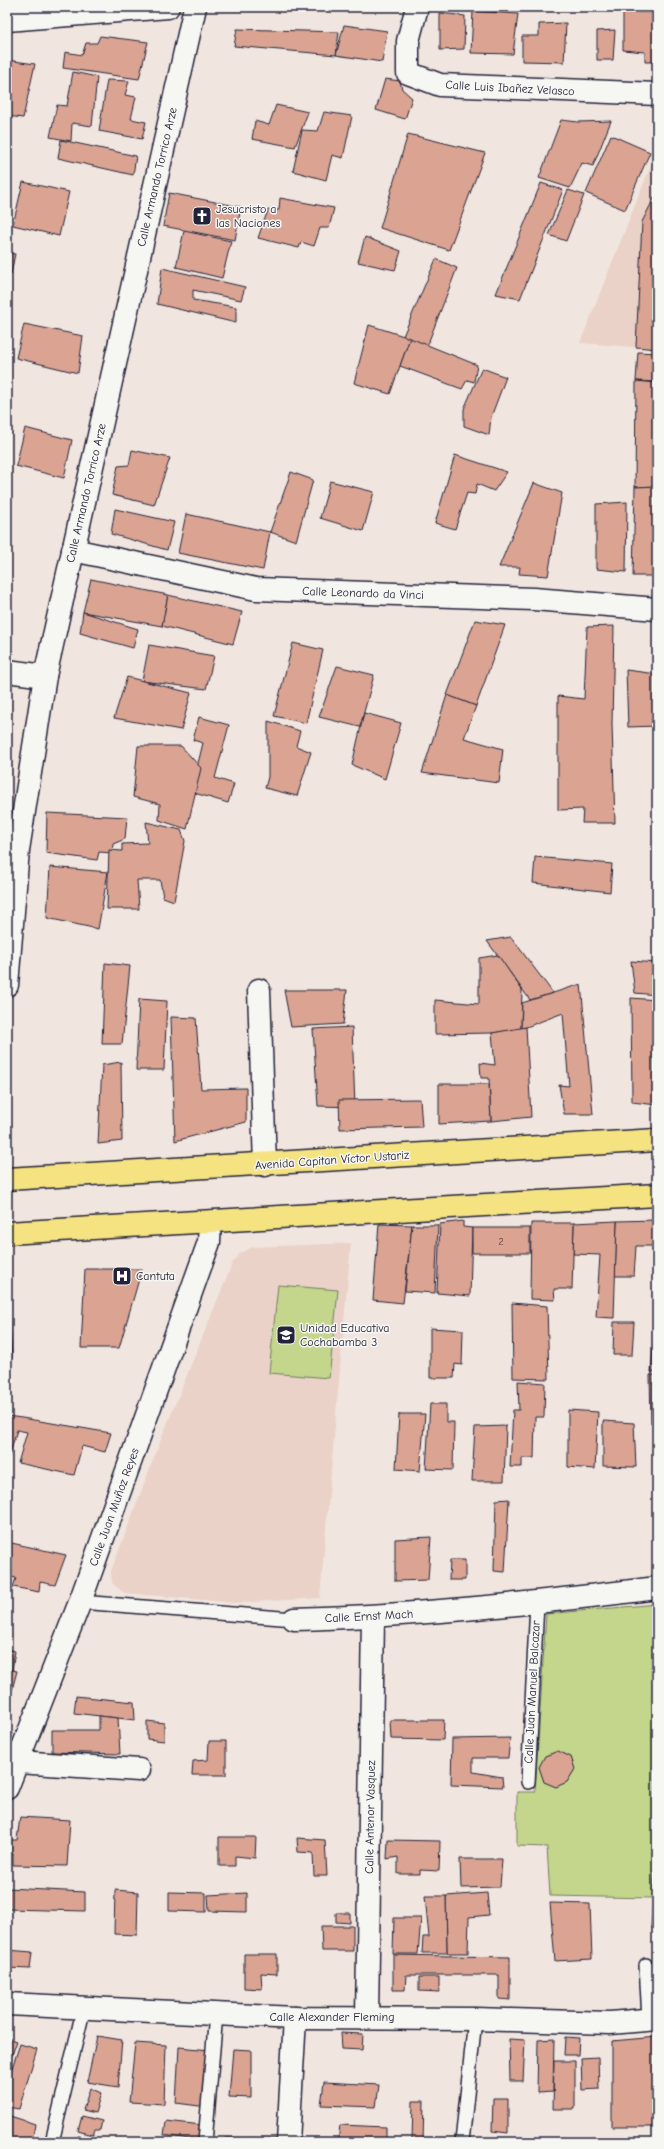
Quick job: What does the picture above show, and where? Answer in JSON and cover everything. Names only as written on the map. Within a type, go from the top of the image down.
[{"type":"main road","name":"Avenida Capitan Víctor Ustariz","points":[[7,1179],[265,1165],[657,1140]]},
{"type":"main road","points":[[7,1233],[657,1195]]},
{"type":"street","points":[[7,20],[168,7]]},
{"type":"street","name":"Calle Armando Torrico Arze","points":[[7,985],[18,850],[45,676],[195,7]]},
{"type":"street","name":"Calle Luis Ibañez Velasco","points":[[417,7],[408,41],[408,73],[440,85],[657,94]]},
{"type":"street","name":"Calle Leonardo da Vinci","points":[[73,550],[256,589],[534,600],[657,608]]},
{"type":"street","points":[[7,671],[45,676]]},
{"type":"street","points":[[259,990],[265,1165]]},
{"type":"street","name":"Calle Juan Muñoz Reyes","points":[[7,1788],[80,1602],[209,1242],[210,1222]]},
{"type":"street","name":"Calle Ernst Mach","points":[[294,1619],[373,1617],[537,1603],[657,1588]]},
{"type":"street","name":"Calle Antenor Vasquez","points":[[367,2017],[373,1617]]},
{"type":"street","points":[[18,1762],[139,1770]]},
{"type":"street","name":"Calle Alexander Fleming","points":[[7,2004],[295,2018],[367,2017],[610,2023],[653,2019]]},
{"type":"street","points":[[288,2142],[295,2018]]},
{"type":"lane","name":"Calle Ernst Mach","points":[[80,1602],[294,1619]]},
{"type":"lane","name":"Calle Juan Manuel Balcazar","points":[[528,1782],[537,1603]]},
{"type":"lane","points":[[646,1965],[653,2019]]},
{"type":"lane","points":[[52,2142],[84,2007]]},
{"type":"lane","points":[[205,2142],[216,2014]]},
{"type":"lane","points":[[462,2142],[475,2019]]},
{"type":"shaded area","points":[[657,150],[657,349],[580,343]]},
{"type":"shaded area","points":[[351,1243],[320,1598],[236,1603],[124,1593],[112,1583],[111,1571],[161,1439],[232,1264],[240,1253],[253,1247]]},
{"type":"green space","points":[[278,1285],[338,1290],[329,1378],[269,1373]]},
{"type":"green space","points":[[657,1604],[657,1817],[653,1898],[550,1896],[547,1847],[517,1846],[517,1792],[535,1792],[546,1614]]},
{"type":"building","points":[[623,7],[654,7],[654,23],[657,23],[657,62],[645,62],[645,52],[623,50]]},
{"type":"building","points":[[473,11],[518,14],[513,54],[471,53]]},
{"type":"building","points":[[440,13],[465,16],[464,49],[440,50]]},
{"type":"building","points":[[566,23],[564,62],[522,61],[522,36],[539,36],[539,24]]},
{"type":"building","points":[[344,25],[387,31],[382,62],[336,55]]},
{"type":"building","points":[[237,29],[339,32],[336,55],[234,46]]},
{"type":"building","points":[[615,30],[613,60],[597,60],[597,31]]},
{"type":"building","points":[[100,36],[148,42],[139,79],[63,68],[65,52],[82,55],[86,43],[97,43]]},
{"type":"building","points":[[7,60],[35,64],[23,118],[7,116]]},
{"type":"building","points":[[73,72],[97,77],[92,126],[72,123],[71,141],[50,137],[57,105],[67,106]]},
{"type":"building","points":[[385,79],[400,81],[402,89],[412,98],[405,119],[376,110]]},
{"type":"building","points":[[107,80],[129,81],[125,95],[136,97],[131,119],[146,122],[142,139],[99,131]]},
{"type":"building","points":[[276,105],[308,112],[295,147],[252,139],[255,121],[269,125]]},
{"type":"building","points":[[324,112],[352,116],[343,158],[332,155],[326,180],[293,171],[302,130],[318,131]]},
{"type":"building","points":[[561,120],[578,122],[611,121],[593,166],[582,163],[570,188],[539,178]]},
{"type":"building","points":[[408,134],[485,153],[449,250],[380,228]]},
{"type":"building","points":[[611,135],[650,152],[625,210],[586,193]]},
{"type":"building","points":[[61,140],[136,156],[133,175],[58,158]]},
{"type":"building","points":[[23,182],[69,192],[59,236],[13,225]]},
{"type":"building","points":[[541,183],[563,190],[520,299],[496,294]]},
{"type":"building","points":[[568,190],[584,195],[566,241],[549,235]]},
{"type":"building","points":[[657,192],[657,349],[636,347],[642,222]]},
{"type":"building","name":"Jesucristo a las Naciones","points":[[169,193],[241,207],[235,240],[163,226]]},
{"type":"building","points":[[280,198],[334,208],[329,228],[320,228],[314,246],[301,242],[299,248],[258,238],[268,210],[279,210]]},
{"type":"building","points":[[184,231],[231,241],[222,278],[176,267]]},
{"type":"building","points":[[365,237],[401,251],[395,270],[358,262]]},
{"type":"building","points":[[7,253],[15,254],[11,274],[7,273]]},
{"type":"building","points":[[436,259],[457,268],[427,346],[403,336]]},
{"type":"building","points":[[162,268],[245,287],[241,300],[193,290],[193,300],[236,307],[236,323],[157,304]]},
{"type":"building","points":[[24,324],[83,336],[78,373],[16,358]]},
{"type":"building","points":[[369,325],[410,338],[390,394],[354,383]]},
{"type":"building","points":[[410,338],[477,365],[474,382],[467,380],[462,389],[400,366]]},
{"type":"building","points":[[638,352],[657,353],[657,382],[636,381]]},
{"type":"building","points":[[482,368],[506,377],[491,417],[489,435],[464,426],[464,409]]},
{"type":"building","points":[[636,381],[657,383],[657,486],[635,487]]},
{"type":"building","points":[[25,428],[72,440],[64,478],[16,466]]},
{"type":"building","points":[[132,450],[170,458],[154,505],[112,495],[118,466],[129,465]]},
{"type":"building","points":[[455,455],[507,472],[494,491],[477,484],[475,494],[467,493],[455,529],[435,523]]},
{"type":"building","points":[[291,472],[313,480],[296,541],[270,532]]},
{"type":"building","points":[[330,481],[374,492],[363,531],[320,518]]},
{"type":"building","points":[[534,483],[562,493],[548,576],[519,574],[520,567],[499,567]]},
{"type":"building","points":[[657,486],[657,576],[633,576],[635,487]]},
{"type":"building","points":[[627,502],[626,572],[596,569],[596,504]]},
{"type":"building","points":[[115,509],[174,522],[167,550],[111,534]]},
{"type":"building","points":[[186,514],[270,532],[263,570],[178,553]]},
{"type":"building","points":[[91,579],[168,595],[162,626],[83,612]]},
{"type":"building","points":[[168,595],[242,612],[233,644],[162,626]]},
{"type":"building","points":[[83,612],[138,629],[133,648],[80,633]]},
{"type":"building","points":[[475,620],[505,625],[476,706],[447,695]]},
{"type":"building","points":[[614,626],[612,724],[615,823],[582,823],[583,809],[558,810],[558,696],[584,699],[587,627]]},
{"type":"building","points":[[293,643],[323,650],[306,723],[274,716]]},
{"type":"building","points":[[149,645],[214,656],[206,689],[142,681]]},
{"type":"building","points":[[337,666],[374,675],[360,727],[319,717]]},
{"type":"building","points":[[626,670],[657,674],[657,726],[628,727]]},
{"type":"building","points":[[127,677],[191,693],[181,730],[114,718]]},
{"type":"building","points":[[447,695],[476,706],[464,738],[503,749],[499,783],[422,773]]},
{"type":"building","points":[[364,713],[401,723],[385,779],[352,765]]},
{"type":"building","points":[[199,717],[229,725],[215,778],[234,784],[228,803],[191,792],[203,743],[193,740]]},
{"type":"building","points":[[268,721],[300,731],[296,746],[311,752],[297,796],[265,788],[268,777]]},
{"type":"building","points":[[138,746],[181,746],[201,768],[187,829],[159,820],[160,804],[133,797]]},
{"type":"building","points":[[47,813],[127,817],[125,839],[113,844],[112,853],[99,852],[97,860],[46,853]]},
{"type":"building","points":[[146,822],[181,830],[185,841],[174,901],[163,897],[160,880],[137,880],[139,909],[107,909],[109,850],[122,851],[122,844],[148,843]]},
{"type":"building","points":[[535,857],[612,864],[610,892],[533,883]]},
{"type":"building","points":[[50,867],[108,872],[98,929],[47,918]]},
{"type":"building","points":[[511,937],[553,993],[530,1000],[487,941]]},
{"type":"building","points":[[498,955],[522,990],[521,1029],[492,1033],[435,1034],[435,1000],[479,1004],[479,958]]},
{"type":"building","points":[[631,961],[657,963],[657,995],[635,993]]},
{"type":"building","points":[[105,963],[130,966],[122,1044],[102,1044]]},
{"type":"building","points":[[581,984],[593,1114],[564,1114],[559,1085],[569,1086],[563,1013],[521,1029],[522,1003]]},
{"type":"building","points":[[284,990],[347,990],[343,1024],[291,1027]]},
{"type":"building","points":[[631,998],[657,1000],[657,1105],[632,1102]]},
{"type":"building","points":[[139,999],[167,1001],[164,1070],[136,1070]]},
{"type":"building","points":[[171,1017],[196,1018],[201,1089],[246,1088],[246,1122],[175,1141]]},
{"type":"building","points":[[352,1027],[355,1107],[318,1106],[313,1029]]},
{"type":"building","points":[[526,1027],[531,1117],[491,1121],[489,1078],[481,1078],[480,1063],[495,1065],[492,1033]]},
{"type":"building","points":[[121,1062],[122,1141],[98,1144],[102,1065]]},
{"type":"building","points":[[439,1084],[489,1084],[491,1121],[439,1124]]},
{"type":"building","points":[[420,1099],[422,1127],[340,1129],[339,1100]]},
{"type":"building","points":[[656,1220],[655,1246],[636,1246],[634,1276],[615,1276],[617,1221]]},
{"type":"building","points":[[656,1220],[657,1267],[655,1267]]},
{"type":"building","points":[[463,1221],[463,1227],[472,1228],[470,1296],[437,1293],[440,1224]]},
{"type":"building","points":[[617,1221],[614,1318],[596,1317],[600,1255],[573,1254],[574,1223]]},
{"type":"building","points":[[531,1223],[574,1223],[572,1289],[554,1289],[555,1300],[530,1299]]},
{"type":"building","points":[[379,1224],[412,1225],[403,1303],[373,1300]]},
{"type":"building","points":[[412,1225],[438,1225],[435,1293],[405,1291]]},
{"type":"building","points":[[472,1228],[530,1228],[530,1253],[472,1253]]},
{"type":"building","points":[[7,1269],[12,1358],[7,1358]]},
{"type":"building","points":[[85,1269],[142,1269],[119,1348],[81,1348]]},
{"type":"building","points":[[512,1303],[547,1306],[549,1379],[513,1378]]},
{"type":"building","points":[[614,1322],[634,1322],[632,1355],[613,1355]]},
{"type":"building","points":[[430,1328],[463,1330],[462,1365],[455,1364],[454,1378],[430,1378]]},
{"type":"building","points":[[654,1338],[657,1338],[657,1372],[651,1372]]},
{"type":"building","points":[[650,1375],[657,1375],[657,1424],[651,1424]]},
{"type":"building","points":[[518,1381],[545,1383],[544,1417],[535,1417],[534,1458],[522,1458],[522,1467],[510,1467],[513,1410],[519,1410]]},
{"type":"building","points":[[430,1404],[446,1404],[446,1422],[454,1422],[453,1470],[426,1469]]},
{"type":"building","points":[[568,1410],[598,1412],[595,1469],[568,1467]]},
{"type":"building","points":[[399,1414],[425,1414],[420,1471],[396,1469]]},
{"type":"building","points":[[7,1416],[111,1433],[105,1452],[82,1446],[74,1475],[18,1463],[27,1432],[17,1430],[7,1463]]},
{"type":"building","points":[[603,1421],[634,1423],[636,1467],[603,1466]]},
{"type":"building","points":[[506,1426],[504,1481],[472,1481],[475,1427]]},
{"type":"building","points":[[509,1499],[505,1572],[494,1571],[496,1500]]},
{"type":"building","points":[[431,1537],[428,1580],[395,1581],[395,1539]]},
{"type":"building","points":[[7,1542],[66,1555],[55,1585],[40,1582],[39,1592],[13,1587],[16,1578],[7,1576]]},
{"type":"building","points":[[450,1560],[465,1560],[465,1580],[449,1580]]},
{"type":"building","points":[[7,1649],[15,1651],[12,1671],[7,1670]]},
{"type":"building","points":[[7,1669],[17,1671],[12,1690],[7,1689]]},
{"type":"building","points":[[76,1696],[134,1702],[135,1720],[74,1713]]},
{"type":"building","points":[[99,1716],[118,1718],[120,1754],[52,1752],[52,1730],[99,1730]]},
{"type":"building","points":[[390,1720],[444,1720],[443,1740],[391,1739]]},
{"type":"building","points":[[147,1721],[164,1723],[164,1741],[147,1739]]},
{"type":"building","points":[[510,1738],[508,1758],[473,1758],[473,1772],[502,1777],[503,1787],[451,1785],[452,1739]]},
{"type":"building","points":[[209,1741],[226,1741],[226,1775],[192,1775],[193,1761],[208,1760]]},
{"type":"building","points":[[558,1751],[571,1757],[575,1769],[567,1782],[556,1787],[544,1782],[539,1767],[545,1756]]},
{"type":"building","points":[[20,1817],[70,1820],[67,1866],[13,1865],[13,1854],[9,1853],[8,1840],[17,1840]]},
{"type":"building","points":[[657,1817],[657,1847],[656,1847]]},
{"type":"building","points":[[219,1837],[256,1837],[255,1858],[235,1856],[235,1866],[219,1866]]},
{"type":"building","points":[[297,1838],[325,1840],[327,1876],[314,1876],[313,1853],[298,1852]]},
{"type":"building","points":[[388,1840],[440,1841],[439,1871],[420,1870],[420,1874],[398,1874],[398,1857],[387,1859]]},
{"type":"building","points":[[656,1853],[657,1927],[651,1927]]},
{"type":"building","points":[[460,1859],[502,1859],[500,1887],[461,1888]]},
{"type":"building","points":[[7,1888],[85,1892],[85,1911],[7,1909]]},
{"type":"building","points":[[115,1890],[138,1892],[137,1935],[114,1934]]},
{"type":"building","points":[[169,1892],[206,1893],[206,1912],[169,1911]]},
{"type":"building","points":[[247,1893],[247,1912],[209,1911],[208,1895]]},
{"type":"building","points":[[487,1893],[489,1915],[469,1917],[468,1953],[447,1953],[446,1896]]},
{"type":"building","points":[[425,1896],[446,1896],[447,1953],[422,1953],[423,1937],[429,1937]]},
{"type":"building","points":[[550,1903],[590,1904],[592,1959],[555,1961]]},
{"type":"building","points":[[336,1913],[350,1913],[350,1923],[336,1922]]},
{"type":"building","points":[[394,1918],[421,1918],[418,1954],[393,1954]]},
{"type":"building","points":[[321,1926],[353,1926],[353,1951],[322,1951]]},
{"type":"building","points":[[7,1950],[32,1952],[30,1969],[7,1968]]},
{"type":"building","points":[[244,1954],[277,1954],[277,1974],[261,1973],[262,1989],[244,1988]]},
{"type":"building","points":[[393,1955],[510,1957],[510,2000],[499,1999],[499,1975],[406,1975],[405,1990],[393,1990]]},
{"type":"building","points":[[419,1977],[439,1977],[439,1992],[419,1991]]},
{"type":"building","points":[[341,2033],[363,2034],[362,2050],[342,2049]]},
{"type":"building","points":[[97,2036],[122,2040],[118,2087],[87,2082]]},
{"type":"building","points":[[565,2037],[579,2038],[578,2055],[564,2055]]},
{"type":"building","points":[[657,2037],[657,2127],[612,2127],[612,2041]]},
{"type":"building","points":[[7,2038],[17,2041],[7,2069]]},
{"type":"building","points":[[509,2039],[525,2040],[523,2081],[510,2081]]},
{"type":"building","points":[[554,2039],[553,2092],[537,2093],[538,2040]]},
{"type":"building","points":[[135,2043],[166,2045],[164,2104],[129,2102]]},
{"type":"building","points":[[20,2044],[37,2049],[19,2109],[7,2107],[7,2083]]},
{"type":"building","points":[[179,2047],[210,2050],[207,2107],[176,2103]]},
{"type":"building","points":[[233,2049],[251,2050],[251,2098],[229,2097]]},
{"type":"building","points":[[598,2057],[599,2089],[582,2090],[581,2058]]},
{"type":"building","points":[[554,2061],[575,2061],[575,2109],[553,2109]]},
{"type":"building","points":[[324,2082],[379,2085],[376,2107],[321,2105]]},
{"type":"building","points":[[90,2088],[101,2093],[95,2113],[83,2110]]},
{"type":"building","points":[[493,2098],[508,2098],[508,2133],[492,2131]]},
{"type":"building","points":[[413,2101],[424,2101],[423,2142],[412,2142]]},
{"type":"building","points":[[7,2115],[35,2124],[32,2142],[7,2142]]},
{"type":"building","points":[[82,2116],[102,2121],[100,2130],[95,2130],[93,2135],[78,2131]]},
{"type":"building","points":[[166,2121],[202,2125],[202,2141],[164,2135]]},
{"type":"building","points":[[340,2125],[386,2127],[386,2142],[338,2142]]},
{"type":"building","points":[[78,2136],[95,2141],[95,2142],[77,2142]]},
{"type":"building","points":[[226,2138],[279,2139],[279,2142],[226,2142]]},
{"type":"place","name":"Jesucristo a las Naciones","points":[[202,216]]},
{"type":"place","name":"Cantuta","points":[[122,1276]]},
{"type":"place","name":"Unidad Educativa Cochabamba 3","points":[[286,1335]]}]
